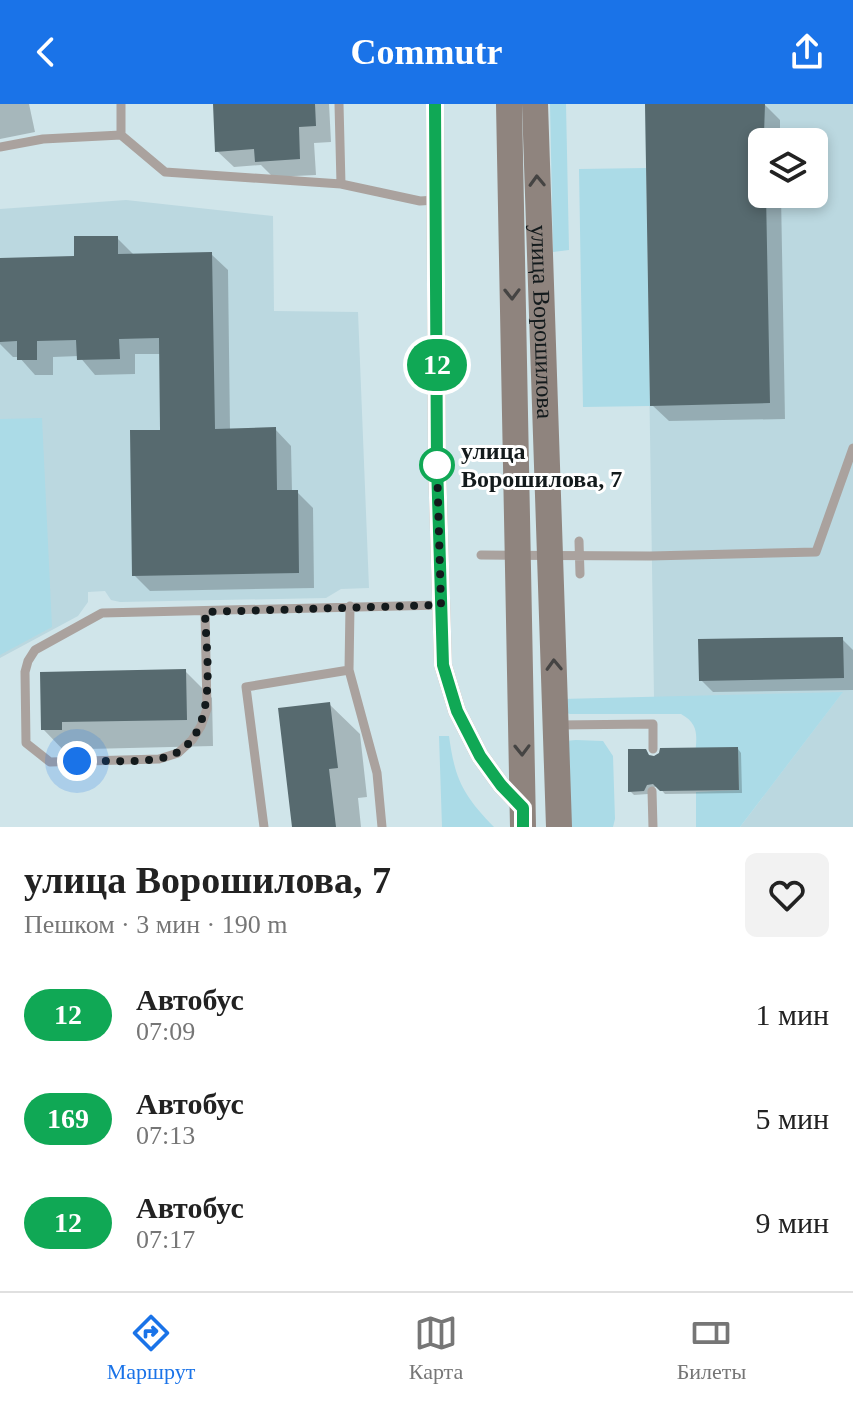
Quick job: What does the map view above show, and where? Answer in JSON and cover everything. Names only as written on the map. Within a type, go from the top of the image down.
[{"type":"street","points":[[435,104],[437,450],[443,665],[457,711],[480,756],[523,818]]},
{"type":"street","name":"улица Ворошилова","points":[[509,104],[523,818]]},
{"type":"street","name":"улица Ворошилова","points":[[535,104],[559,827]]},
{"type":"lane","points":[[121,104],[121,135]]},
{"type":"lane","points":[[339,104],[341,184]]},
{"type":"lane","points":[[0,147],[43,139],[121,135],[165,172],[341,184],[420,201],[436,200]]},
{"type":"lane","points":[[481,555],[816,552],[853,448]]},
{"type":"lane","points":[[579,541],[580,574]]},
{"type":"lane","points":[[205,612],[207,709],[192,740],[178,753],[159,759],[50,762],[26,743],[25,672],[28,661],[35,650],[102,613],[441,605]]},
{"type":"lane","points":[[350,606],[349,670],[377,773],[382,827]]},
{"type":"lane","points":[[264,827],[246,687],[349,670]]},
{"type":"lane","points":[[556,725],[653,724],[653,749]]},
{"type":"lane","points":[[652,791],[653,827]]},
{"type":"shaded area","points":[[550,104],[566,104],[569,250],[553,252]]},
{"type":"shaded area","points":[[645,104],[853,104],[853,827],[740,827],[842,693],[654,698]]},
{"type":"shaded area","points":[[646,168],[650,406],[583,407],[579,169]]},
{"type":"shaded area","points":[[126,200],[273,216],[274,311],[358,312],[369,588],[341,589],[326,598],[120,602],[111,600],[105,591],[88,592],[88,602],[78,616],[0,658],[0,209]]},
{"type":"shaded area","points":[[42,418],[52,627],[0,655],[0,419]]},
{"type":"shaded area","points":[[843,692],[740,827],[696,827],[696,792],[739,790],[738,748],[706,748],[695,758],[694,727],[681,714],[570,714],[563,712],[561,699]]},
{"type":"shaded area","points":[[439,736],[449,736],[462,786],[494,827],[442,827]]},
{"type":"shaded area","points":[[565,741],[603,741],[613,756],[613,827],[567,827]]},
{"type":"building","points":[[213,104],[315,104],[316,126],[299,127],[300,159],[255,162],[254,149],[215,152]]},
{"type":"building","points":[[645,104],[765,104],[764,128],[748,128],[748,208],[766,208],[770,403],[650,406]]},
{"type":"building","points":[[74,236],[118,236],[118,254],[212,252],[215,429],[276,427],[277,490],[298,490],[299,573],[132,576],[130,430],[160,430],[159,338],[119,339],[120,359],[77,360],[76,340],[37,341],[37,360],[17,360],[17,341],[0,342],[0,258],[74,256]]},
{"type":"building","points":[[843,637],[844,678],[699,681],[698,639]]},
{"type":"building","points":[[186,669],[187,720],[62,722],[62,730],[41,730],[40,672]]},
{"type":"building","points":[[330,702],[338,768],[329,769],[336,827],[292,827],[278,708]]},
{"type":"building","points":[[738,747],[739,790],[660,791],[653,784],[647,785],[644,791],[628,792],[628,749],[646,749],[649,755],[654,756],[660,748]]},
{"type":"bus line","name":"12","points":[[435,104],[437,464],[443,665],[457,711],[480,756],[523,808],[523,827]]},
{"type":"place","name":"улица Ворошилова, 7","points":[[437,465]]},
{"type":"route","points":[[77,761],[159,759],[178,753],[192,740],[207,709],[205,612],[441,605],[437,465]]}]
